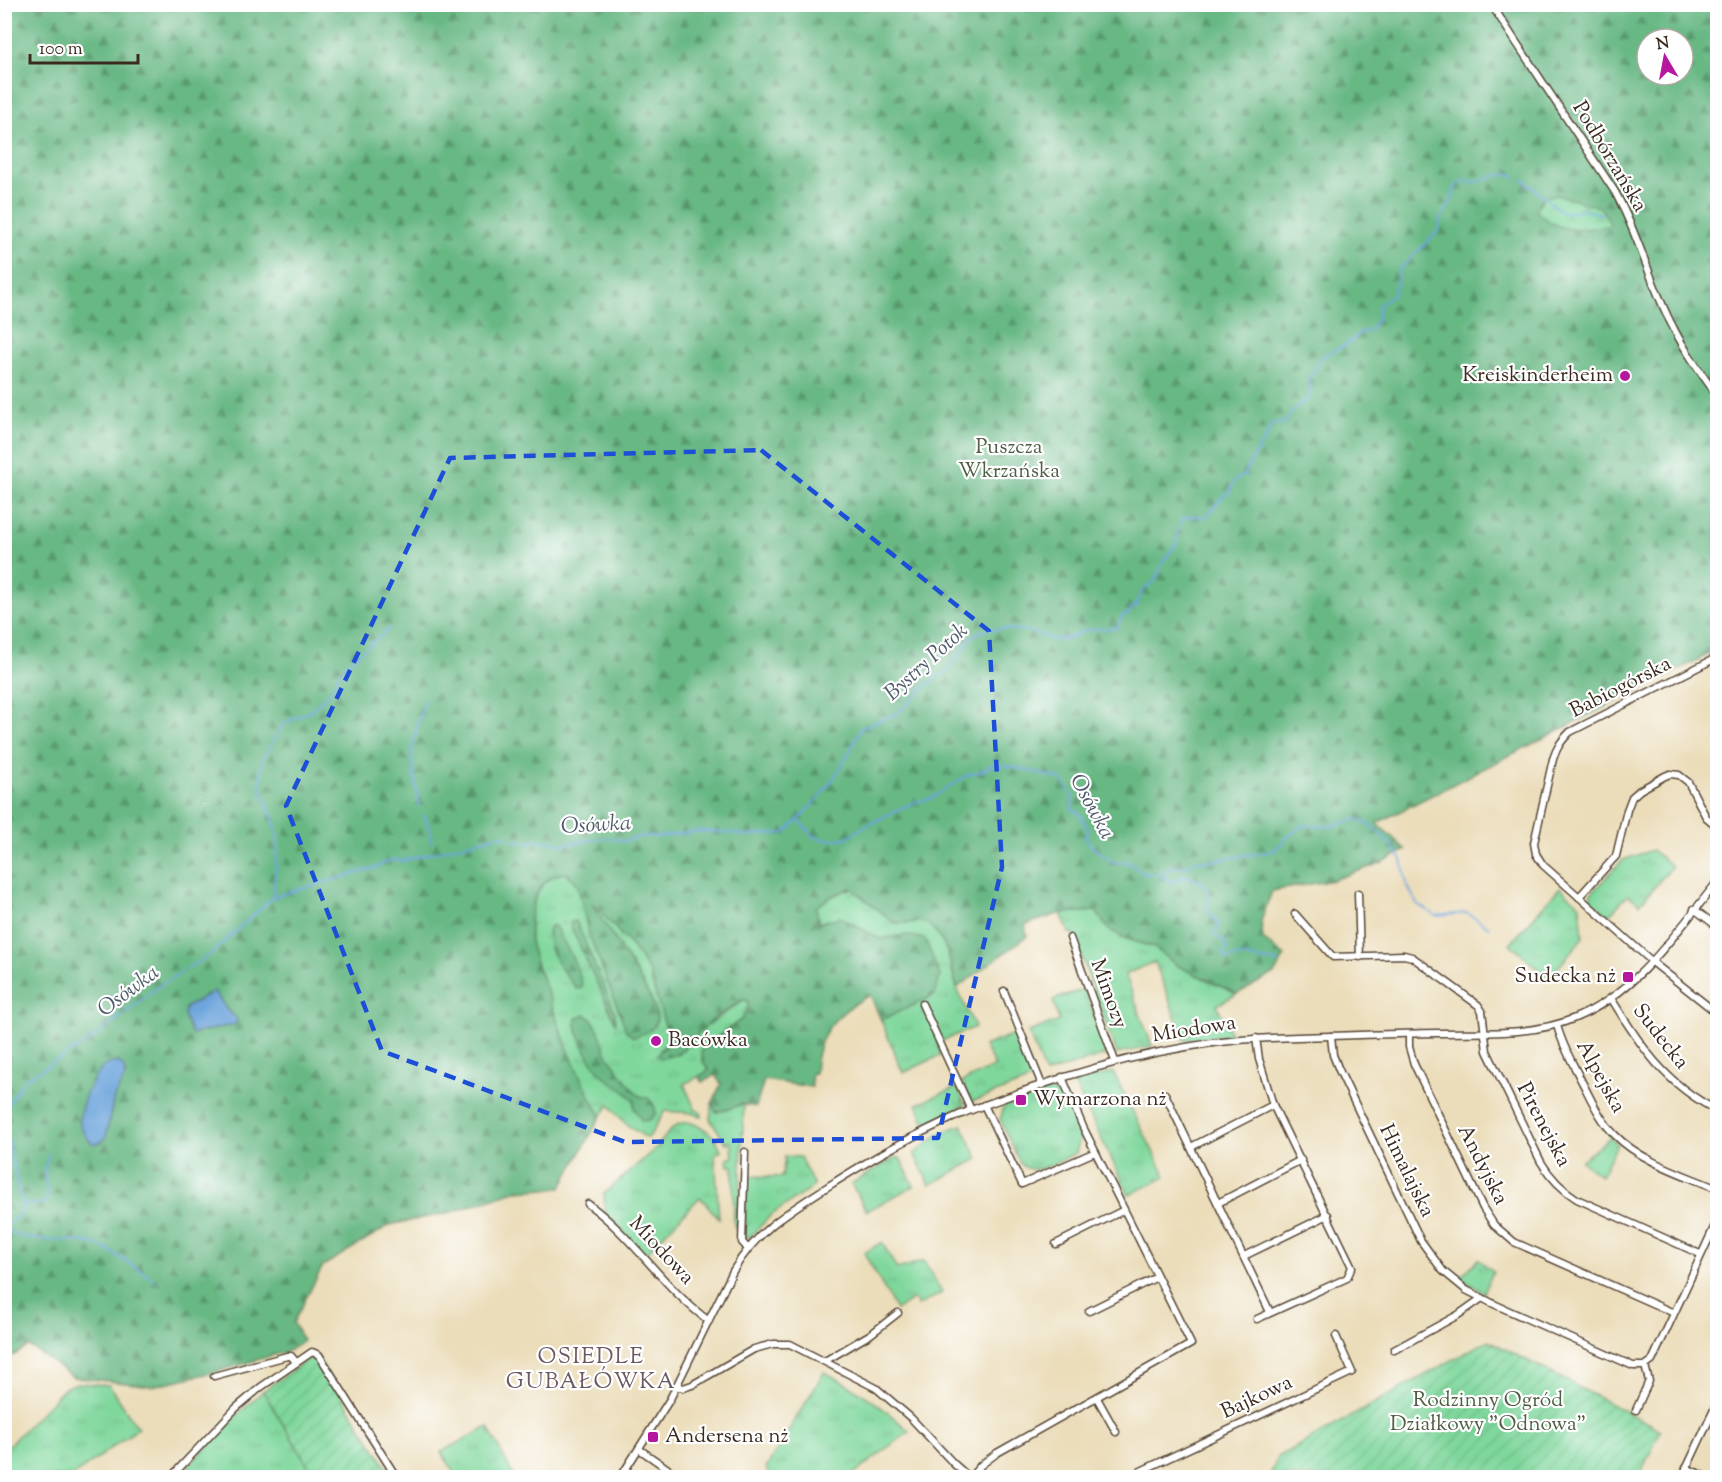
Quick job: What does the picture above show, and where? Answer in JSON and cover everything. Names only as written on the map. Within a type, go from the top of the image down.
[{"type":"street","name":"Podbórzańska","points":[[1491,4],[1615,192],[1627,214],[1672,327],[1691,360],[1718,397]]},
{"type":"street","name":"Babiogórska","points":[[1718,657],[1570,732],[1557,746],[1537,826],[1534,849],[1543,865],[1651,961],[1718,1014]]},
{"type":"street","points":[[1579,897],[1617,856],[1632,797],[1665,776],[1679,775],[1688,782],[1706,817],[1718,827]]},
{"type":"street","name":"Miodowa","points":[[620,1478],[661,1416],[733,1271],[747,1249],[781,1217],[863,1164],[971,1110],[1062,1077],[1115,1061],[1195,1045],[1256,1038],[1517,1031],[1557,1025],[1590,1011],[1611,998],[1651,961],[1718,880]]},
{"type":"street","points":[[1358,893],[1360,957]]},
{"type":"street","points":[[1694,909],[1718,927]]},
{"type":"street","name":"Pirenejska","points":[[1295,914],[1333,957],[1404,955],[1412,957],[1478,1005],[1482,1011],[1487,1051],[1541,1162],[1557,1184],[1577,1198],[1700,1254]]},
{"type":"street","name":"Mimozy","points":[[1070,938],[1115,1061]]},
{"type":"street","points":[[1004,991],[1042,1085]]},
{"type":"street","name":"Sudecka","points":[[1611,998],[1638,1042],[1665,1074],[1686,1092],[1718,1110]]},
{"type":"street","points":[[922,1004],[971,1110]]},
{"type":"street","points":[[927,1015],[935,1010]]},
{"type":"street","name":"Alpejska","points":[[1557,1025],[1565,1049],[1598,1112],[1615,1135],[1644,1156],[1718,1189]]},
{"type":"street","name":"Andyjska","points":[[1409,1034],[1409,1047],[1414,1064],[1483,1208],[1500,1231],[1514,1242],[1674,1313]]},
{"type":"street","name":"Himalajska","points":[[1330,1036],[1333,1055],[1339,1070],[1421,1241],[1449,1277],[1482,1298],[1633,1366],[1645,1366]]},
{"type":"street","points":[[1256,1038],[1259,1059],[1273,1106],[1351,1262],[1351,1273],[1347,1278],[1257,1318]]},
{"type":"street","points":[[676,1386],[683,1388],[692,1385],[744,1354],[766,1345],[790,1344],[861,1379],[886,1395],[970,1478],[981,1465],[997,1454],[1191,1344],[1095,1152],[1062,1077]]},
{"type":"street","points":[[1165,1094],[1270,1312]]},
{"type":"street","points":[[984,1105],[1022,1184],[1095,1152]]},
{"type":"street","points":[[1191,1147],[1273,1106]]},
{"type":"street","points":[[745,1152],[742,1242],[747,1249]]},
{"type":"street","points":[[1218,1203],[1301,1160]]},
{"type":"street","name":"Miodowa","points":[[588,1204],[605,1216],[681,1298],[709,1322]]},
{"type":"street","points":[[1056,1244],[1124,1210]]},
{"type":"street","points":[[1244,1256],[1328,1215]]},
{"type":"street","points":[[1636,1410],[1649,1381],[1645,1366],[1652,1361],[1718,1219]]},
{"type":"street","points":[[1089,1311],[1157,1277]]},
{"type":"street","points":[[1394,1350],[1458,1315],[1482,1298]]},
{"type":"street","points":[[825,1361],[871,1334],[898,1313]]},
{"type":"street","name":"Bajkowa","points":[[1126,1478],[1352,1372],[1336,1336]]},
{"type":"street","points":[[170,1478],[236,1408],[296,1362],[309,1353],[315,1353],[319,1355],[397,1478]]},
{"type":"street","points":[[214,1376],[287,1356],[291,1356],[296,1362]]},
{"type":"street","points":[[1097,1398],[1116,1432]]},
{"type":"street","points":[[1682,1478],[1718,1401]]},
{"type":"street","points":[[637,1438],[641,1447],[681,1478]]},
{"type":"street","points":[[1686,1467],[1709,1478]]},
{"type":"street","points":[[1139,1470],[1143,1478]]},
{"type":"highlighted area","points":[[761,450],[989,631],[1002,867],[938,1138],[625,1142],[382,1051],[286,806],[450,458]]},
{"type":"green space","name":"Puszcza Wkrzańska","points":[[5,5],[1717,5],[1717,650],[1377,823],[1406,850],[1381,863],[1333,880],[1272,891],[1261,921],[1263,939],[1285,956],[1274,974],[1237,994],[1178,966],[1155,948],[1109,930],[1096,911],[1061,913],[1025,925],[1027,936],[957,988],[950,960],[943,944],[939,936],[925,922],[895,923],[851,888],[832,896],[816,907],[819,923],[840,917],[880,939],[905,935],[925,939],[940,976],[935,995],[881,1020],[870,995],[858,1002],[838,1017],[824,1035],[815,1073],[811,1074],[812,1087],[764,1080],[756,1107],[740,1104],[716,1112],[712,1104],[721,1084],[716,1075],[702,1082],[699,1077],[709,1070],[703,1062],[701,1051],[743,1018],[749,1003],[744,999],[712,1021],[680,1052],[661,1058],[657,1055],[668,1043],[667,1032],[649,972],[636,951],[593,904],[639,978],[654,1007],[657,1017],[655,1025],[645,1033],[633,1037],[627,1032],[589,935],[577,883],[564,873],[554,876],[546,882],[535,898],[530,919],[531,946],[570,1054],[601,1116],[561,1188],[515,1191],[452,1212],[390,1225],[323,1266],[293,1323],[303,1341],[288,1351],[219,1371],[152,1386],[73,1377],[29,1346],[5,1361]]},
{"type":"green space","points":[[1557,195],[1600,207],[1611,225],[1590,229],[1570,229],[1552,223],[1536,210],[1545,197]]},
{"type":"green space","points":[[1652,850],[1672,866],[1640,904],[1628,895],[1608,916],[1590,900],[1591,893],[1623,860]]},
{"type":"green space","points":[[564,873],[572,877],[636,951],[649,972],[667,1032],[668,1043],[660,1050],[677,1055],[703,1029],[745,999],[749,1003],[743,1018],[711,1041],[709,1071],[684,1084],[695,1109],[701,1113],[702,1117],[691,1113],[665,1111],[649,1137],[646,1138],[625,1123],[609,1105],[601,1116],[592,1101],[563,1037],[534,958],[530,940],[530,919],[535,898],[546,882]]},
{"type":"green space","points":[[1560,887],[1580,905],[1583,937],[1549,979],[1510,944]]},
{"type":"green space","points":[[851,888],[895,923],[925,922],[933,929],[944,944],[957,988],[975,1027],[937,1043],[941,1055],[903,1073],[881,1020],[935,995],[905,935],[880,939],[840,917],[818,923],[815,907]]},
{"type":"green space","points":[[1096,911],[1109,930],[1155,948],[1178,966],[1237,994],[1217,1005],[1231,1035],[1184,1040],[1155,962],[1125,974],[1152,1046],[1117,1054],[1073,933],[1069,933],[1061,913]]},
{"type":"green space","points":[[576,921],[615,1013],[616,1024],[571,927],[571,922]]},
{"type":"green space","points":[[550,926],[555,926],[572,956],[582,988],[577,989],[555,959],[549,942]]},
{"type":"green space","points":[[1084,989],[1108,1054],[1045,1074],[1028,1032],[1059,1021],[1053,1000]]},
{"type":"green space","points":[[586,1015],[597,1027],[606,1052],[622,1075],[638,1095],[648,1098],[654,1105],[656,1113],[649,1120],[642,1121],[634,1108],[634,1100],[605,1077],[588,1055],[576,1024],[576,1018]]},
{"type":"green space","points":[[1014,1034],[1019,1040],[1034,1079],[971,1102],[962,1082],[995,1066],[984,1046]]},
{"type":"green space","points":[[1113,1072],[1166,1177],[1129,1195],[1074,1083]]},
{"type":"green space","points":[[957,1087],[965,1105],[925,1124],[917,1104]]},
{"type":"green space","points":[[1050,1090],[1064,1097],[1081,1136],[1076,1153],[1047,1167],[1032,1169],[1020,1163],[1000,1120],[1004,1106]]},
{"type":"green space","points":[[712,1104],[716,1112],[744,1105],[738,1232],[734,1225],[733,1166],[728,1166],[727,1159],[733,1157],[731,1142],[726,1143],[710,1119]]},
{"type":"green space","points":[[688,1122],[708,1132],[716,1140],[721,1151],[715,1154],[719,1219],[700,1197],[644,1255],[605,1214],[604,1194],[656,1148],[671,1129]]},
{"type":"green space","points":[[962,1125],[978,1159],[930,1185],[914,1154],[942,1132]]},
{"type":"green space","points":[[1610,1137],[1617,1145],[1601,1176],[1581,1161]]},
{"type":"green space","points":[[785,1156],[800,1157],[814,1186],[770,1216],[749,1238],[744,1236],[747,1176],[782,1177]]},
{"type":"green space","points":[[896,1157],[900,1158],[914,1186],[867,1211],[851,1184]]},
{"type":"green space","points":[[882,1242],[897,1269],[924,1261],[942,1293],[918,1306],[914,1299],[896,1310],[864,1253]]},
{"type":"green space","points":[[1478,1259],[1493,1271],[1484,1293],[1460,1278]]},
{"type":"green space","name":"Rodzinny Ogród Działkowy \"Odnowa\"","points":[[1488,1340],[1661,1430],[1639,1477],[1269,1477],[1278,1457]]},
{"type":"green space","points":[[312,1356],[317,1357],[393,1477],[315,1477],[263,1391]]},
{"type":"green space","points":[[824,1372],[869,1398],[909,1431],[850,1477],[769,1477],[766,1468]]},
{"type":"green space","points":[[77,1383],[109,1385],[138,1428],[72,1477],[5,1477],[5,1449],[65,1388]]},
{"type":"green space","points":[[263,1391],[315,1477],[177,1478],[235,1417]]},
{"type":"green space","points":[[488,1427],[514,1477],[458,1477],[441,1452]]},
{"type":"water","points":[[214,991],[227,1010],[237,1019],[236,1024],[192,1034],[184,1016],[185,1008]]},
{"type":"water","points":[[118,1062],[124,1067],[125,1077],[114,1097],[106,1136],[101,1142],[93,1144],[85,1135],[80,1123],[83,1103],[92,1082],[101,1070],[108,1064]]},
{"type":"waterway","name":"Bystry Potok","points":[[798,820],[818,799],[834,777],[861,728],[898,713],[928,684],[948,670],[970,639],[977,633],[989,629],[1010,629],[1028,631],[1056,640],[1069,638],[1086,630],[1117,628],[1122,616],[1128,614],[1136,606],[1143,590],[1156,580],[1162,563],[1175,546],[1183,519],[1193,516],[1206,517],[1223,496],[1230,492],[1235,481],[1245,475],[1269,434],[1268,428],[1273,424],[1284,423],[1300,403],[1306,402],[1311,392],[1308,379],[1317,367],[1319,358],[1351,342],[1360,332],[1369,331],[1377,320],[1379,305],[1394,293],[1399,270],[1437,232],[1457,185],[1463,181],[1478,182],[1492,176],[1509,174],[1515,176]]},
{"type":"waterway","name":"Bystry Potok","points":[[1524,180],[1563,213],[1583,210],[1601,214]]},
{"type":"waterway","points":[[273,897],[278,839],[274,821],[260,787],[262,760],[283,724],[310,711],[331,691],[343,667],[390,628]]},
{"type":"waterway","points":[[419,806],[411,755],[425,701]]},
{"type":"waterway","name":"Osówka","points":[[513,840],[526,843],[538,840],[565,844],[605,838],[626,841],[643,836],[659,837],[700,831],[736,833],[743,836],[785,833],[798,820],[815,837],[826,840],[846,838],[912,803],[932,798],[966,776],[991,765],[1010,766],[1061,779],[1073,797],[1072,809],[1080,814],[1088,830],[1085,837],[1093,848],[1116,863],[1128,862],[1144,874],[1153,873],[1162,876],[1169,867],[1186,867],[1193,861],[1210,861],[1273,851],[1304,825],[1330,827],[1355,819],[1370,825],[1390,843],[1402,860],[1407,885],[1417,904],[1436,916],[1467,913],[1489,927]]},
{"type":"waterway","points":[[424,815],[430,829],[431,842]]},
{"type":"waterway","name":"Osówka","points":[[8,1104],[25,1079],[91,1040],[159,986],[211,954],[273,897],[378,867],[390,861],[402,861],[500,835],[507,838]]},
{"type":"waterway","points":[[1162,876],[1171,882],[1187,876],[1203,883],[1208,891],[1207,909],[1219,925],[1214,935],[1226,943],[1227,948],[1222,954],[1226,959],[1240,956],[1279,963]]},
{"type":"waterway","name":"Osówka","points":[[4,1124],[22,1204],[22,1212],[4,1228]]},
{"type":"waterway","points":[[23,1204],[45,1203],[48,1197],[44,1174],[48,1155]]},
{"type":"waterway","points":[[4,1229],[35,1239],[81,1241],[98,1245],[156,1281]]},
{"type":"place","name":"Kreiskinderheim","points":[[1625,376]]},
{"type":"place","name":"Sudecka nż","points":[[1628,977]]},
{"type":"place","name":"Bacówka","points":[[656,1041]]},
{"type":"place","name":"Wymarzona nż","points":[[1021,1100]]},
{"type":"place","name":"Andersena nż","points":[[653,1437]]},
{"type":"district","name":"OSIEDLE GUBAŁÓWKA","points":[[591,1370]]}]
